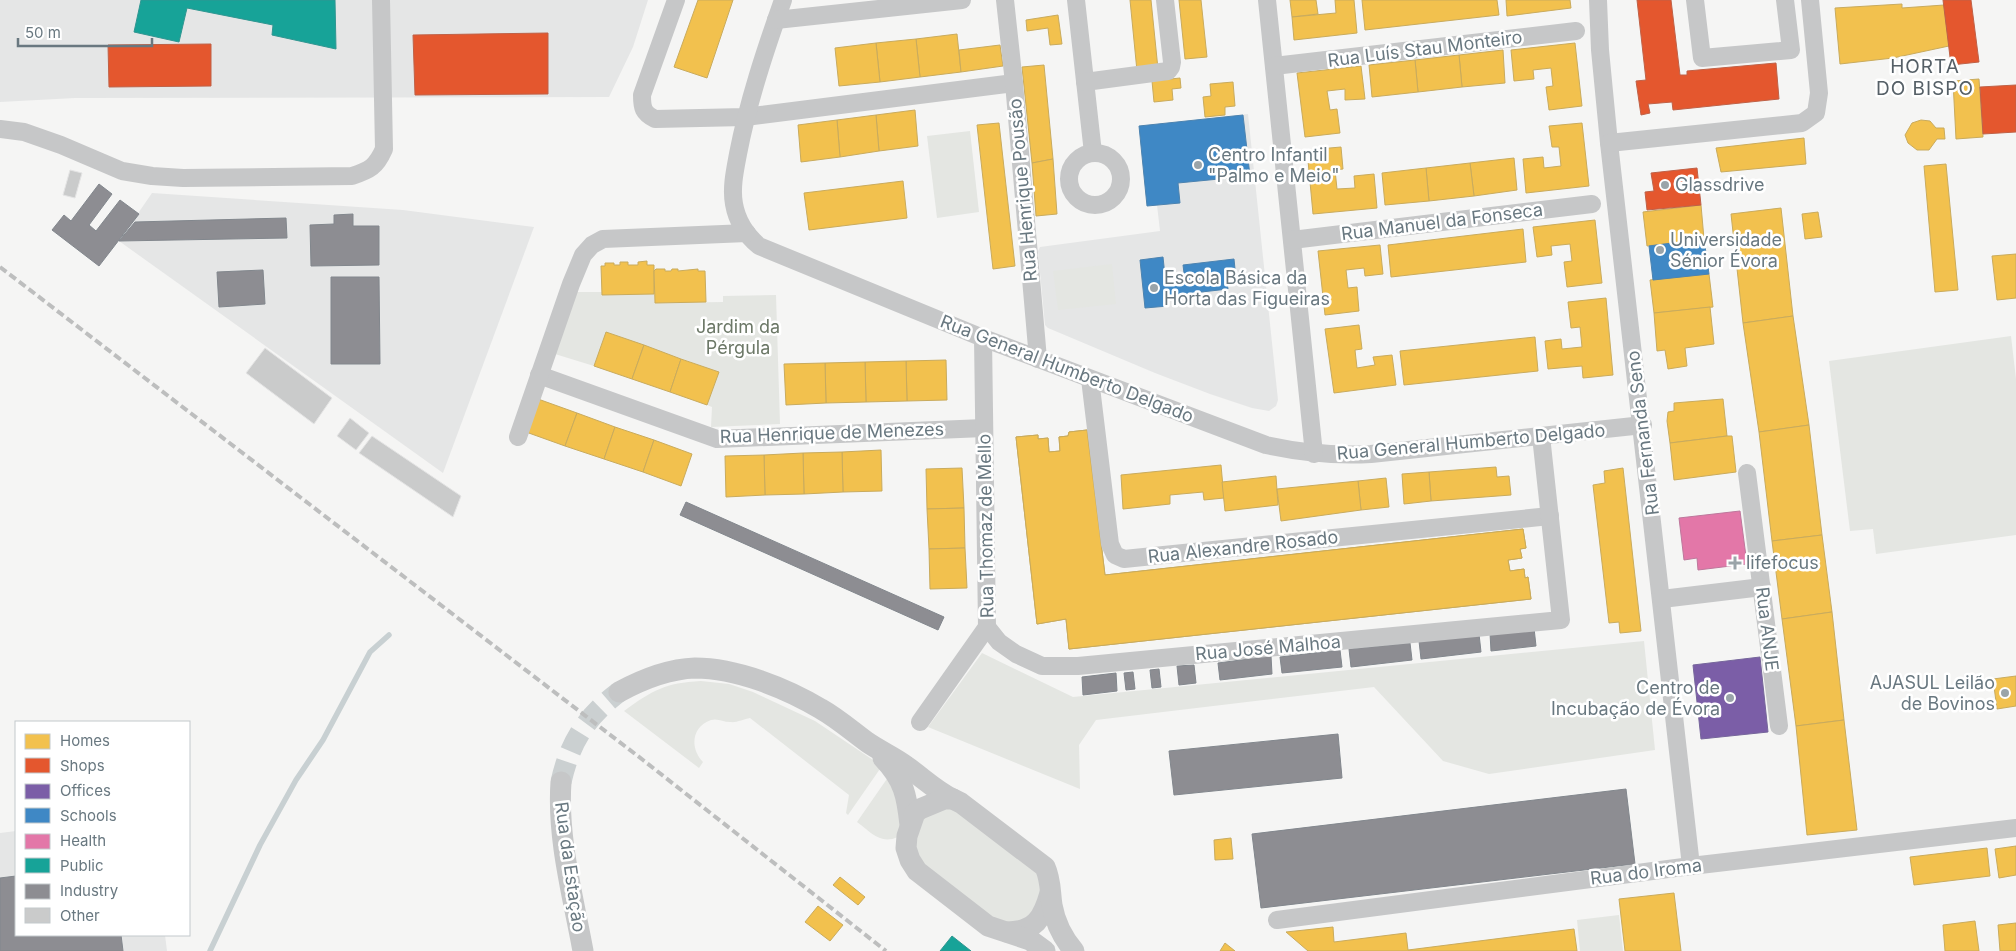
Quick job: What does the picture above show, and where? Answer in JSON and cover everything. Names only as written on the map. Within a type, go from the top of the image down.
[{"type":"street","points":[[0,129],[24,132],[61,145],[122,172],[183,178],[352,176],[366,171],[378,163],[384,149],[381,0]]},
{"type":"street","name":"Rua Henrique Pousão","points":[[676,0],[642,96],[642,108],[646,115],[655,119],[745,117],[1014,83],[1038,359]]},
{"type":"street","name":"Rua General Humberto Delgado","points":[[783,0],[745,117],[734,179],[734,202],[738,219],[759,246],[983,338],[1266,445],[1314,454],[1344,456],[1643,425]]},
{"type":"street","points":[[776,20],[962,0]]},
{"type":"street","points":[[1005,0],[1014,83]]},
{"type":"street","points":[[1076,0],[1093,153]]},
{"type":"street","points":[[1085,82],[1168,71],[1172,62],[1165,0]]},
{"type":"street","points":[[1267,0],[1314,454]]},
{"type":"street","name":"Rua Fernanda Seno","points":[[1598,0],[1600,50],[1609,143],[1643,425],[1692,866]]},
{"type":"street","points":[[1695,0],[1702,58],[1791,50],[1785,0]]},
{"type":"street","points":[[1609,143],[1802,123],[1816,113],[1819,93],[1810,0]]},
{"type":"street","name":"Rua Luís Stau Monteiro","points":[[1274,66],[1576,31]]},
{"type":"street","name":"Rua Manuel da Fonseca","points":[[1292,240],[1592,204]]},
{"type":"street","points":[[518,437],[571,284],[583,255],[592,245],[603,240],[747,233]]},
{"type":"street","name":"Rua Thomaz de Mello","points":[[920,722],[987,627],[983,338]]},
{"type":"street","name":"Rua Henrique de Menezes","points":[[539,375],[717,439],[984,428]]},
{"type":"street","name":"Rua Alexandre Rosado","points":[[1090,379],[1110,544],[1115,555],[1124,559],[1550,516]]},
{"type":"street","points":[[1541,436],[1550,516]]},
{"type":"street","name":"Rua ANJE","points":[[1747,473],[1779,726]]},
{"type":"street","name":"Rua José Malhoa","points":[[987,627],[999,642],[1016,654],[1042,666],[1078,666],[1561,620],[1550,516]]},
{"type":"street","points":[[1662,599],[1762,587]]},
{"type":"street","points":[[619,692],[635,683],[672,672],[694,668],[724,671],[774,685],[822,709],[869,743],[907,767],[942,794],[961,803],[1045,867],[1049,876],[1054,915],[1063,936],[1074,951]]},
{"type":"street","points":[[869,743],[897,774],[908,802],[910,824]]},
{"type":"street","name":"Rua da Estação","points":[[561,782],[562,834],[583,951]]},
{"type":"street","points":[[953,799],[933,802],[915,813],[907,836],[906,848],[910,860],[917,871],[988,926],[1030,940],[1045,951]]},
{"type":"street","name":"Rua do Iroma","points":[[1277,920],[1692,866],[2016,828]]},
{"type":"street","points":[[997,930],[1022,932],[1031,928],[1042,916],[1051,889]]},
{"type":"shaded area","points":[[0,0],[648,0],[633,47],[609,97],[75,98],[0,102]]},
{"type":"shaded area","name":"Escola Básica da Horta das Figueiras","points":[[1248,114],[1278,400],[1276,406],[1269,411],[1252,408],[1210,394],[1048,328],[1045,325],[1038,251],[1040,247],[1160,231],[1157,205],[1147,206],[1139,126]]},
{"type":"shaded area","points":[[152,193],[403,210],[534,227],[443,473],[119,241]]},
{"type":"shaded area","points":[[15,831],[15,936],[165,936],[167,951],[0,951],[0,833]]},
{"type":"green space","points":[[970,131],[979,212],[937,218],[927,136]]},
{"type":"green space","points":[[1112,264],[1116,304],[1058,310],[1053,271]]},
{"type":"green space","name":"Jardim da Pérgula","points":[[576,292],[602,292],[602,295],[654,294],[655,303],[723,302],[723,296],[776,295],[780,424],[711,427],[712,407],[707,405],[719,372],[606,332],[594,366],[555,354]]},
{"type":"green space","points":[[2011,336],[2016,379],[2016,535],[1876,554],[1873,529],[1850,531],[1829,361]]},
{"type":"green space","points":[[1644,641],[1655,750],[1489,774],[1443,761],[1374,687],[1096,720],[1079,745],[1080,789],[928,727],[982,653],[1073,697]]},
{"type":"green space","points":[[701,681],[729,684],[753,692],[815,721],[882,766],[848,815],[846,813],[849,795],[750,718],[732,722],[711,720],[704,723],[696,733],[695,739],[696,751],[703,762],[699,768],[624,711],[660,689]]},
{"type":"green space","points":[[891,773],[903,800],[898,837],[886,839],[876,836],[857,822]]},
{"type":"green space","points":[[953,804],[1039,870],[1045,888],[1029,922],[1003,926],[922,868],[914,852],[921,816]]},
{"type":"green space","points":[[1619,915],[1623,951],[1580,951],[1577,920]]},
{"type":"building: Homes","points":[[698,0],[733,0],[707,78],[674,67]]},
{"type":"building: Homes","points":[[1130,0],[1151,0],[1158,69],[1137,71]]},
{"type":"building: Homes","points":[[1179,0],[1201,0],[1207,57],[1185,59]]},
{"type":"building: Homes","points":[[1290,0],[1316,0],[1318,14],[1292,17]]},
{"type":"building: Homes","points":[[1335,0],[1354,0],[1357,33],[1294,40],[1292,17],[1336,13]]},
{"type":"building: Homes","points":[[1362,0],[1497,0],[1499,15],[1365,30]]},
{"type":"building: Homes","points":[[1506,0],[1570,0],[1571,8],[1507,16]]},
{"type":"building: Homes","points":[[1902,4],[1902,8],[1944,5],[1949,46],[1893,58],[1840,64],[1835,8]]},
{"type":"building: Homes","points":[[1058,15],[1062,44],[1050,45],[1048,28],[1027,31],[1026,20]]},
{"type":"building: Homes","points":[[957,34],[961,72],[920,77],[916,39]]},
{"type":"building: Homes","points":[[916,39],[920,77],[880,82],[876,43]]},
{"type":"building: Homes","points":[[876,43],[880,82],[839,86],[835,48]]},
{"type":"building: Homes","points":[[1575,43],[1582,106],[1549,110],[1546,87],[1553,86],[1551,68],[1533,70],[1534,79],[1514,81],[1511,50]]},
{"type":"building: Homes","points":[[1000,45],[1003,66],[961,72],[959,50]]},
{"type":"building: Homes","points":[[1503,50],[1505,83],[1462,87],[1459,55]]},
{"type":"building: Homes","points":[[1459,55],[1462,87],[1418,92],[1415,60]]},
{"type":"building: Homes","points":[[1415,60],[1418,92],[1372,97],[1369,65]]},
{"type":"building: Homes","points":[[1044,65],[1053,159],[1032,163],[1022,67]]},
{"type":"building: Homes","points":[[1361,66],[1365,99],[1345,100],[1345,89],[1327,91],[1330,110],[1337,109],[1340,133],[1305,137],[1297,73]]},
{"type":"building: Homes","points":[[1180,78],[1181,88],[1172,89],[1173,100],[1154,102],[1152,81]]},
{"type":"building: Homes","points":[[1979,79],[1983,137],[1956,139],[1953,81]]},
{"type":"building: Homes","points":[[1233,82],[1235,106],[1225,107],[1225,115],[1205,117],[1203,97],[1211,96],[1210,84]]},
{"type":"building: Homes","points":[[915,110],[918,146],[879,151],[876,115]]},
{"type":"building: Homes","points":[[876,115],[879,151],[840,157],[837,120]]},
{"type":"building: Homes","points":[[837,120],[840,157],[801,162],[798,125]]},
{"type":"building: Homes","points":[[1921,120],[1930,121],[1936,128],[1944,128],[1945,139],[1937,139],[1929,150],[1917,150],[1908,143],[1905,135],[1912,123]]},
{"type":"building: Homes","points":[[999,123],[1015,266],[993,269],[977,125]]},
{"type":"building: Homes","points":[[1582,123],[1589,186],[1526,193],[1523,159],[1543,157],[1544,168],[1561,166],[1559,147],[1552,147],[1549,126]]},
{"type":"building: Homes","points":[[1804,138],[1806,164],[1721,172],[1716,148]]},
{"type":"building: Homes","points":[[1341,147],[1343,169],[1335,170],[1337,189],[1355,188],[1354,176],[1374,174],[1377,208],[1313,214],[1307,150]]},
{"type":"building: Homes","points":[[1514,158],[1517,190],[1474,196],[1470,163]]},
{"type":"building: Homes","points":[[1053,159],[1057,214],[1036,216],[1032,163]]},
{"type":"building: Homes","points":[[1470,163],[1474,196],[1429,201],[1426,168]]},
{"type":"building: Homes","points":[[1946,164],[1958,290],[1935,292],[1924,166]]},
{"type":"building: Homes","points":[[1426,168],[1429,201],[1385,205],[1382,173]]},
{"type":"building: Homes","points":[[903,181],[907,218],[809,230],[804,193]]},
{"type":"building: Homes","points":[[1701,205],[1704,239],[1647,246],[1643,212]]},
{"type":"building: Homes","points":[[1781,208],[1793,316],[1743,323],[1731,214]]},
{"type":"building: Homes","points":[[1818,212],[1822,237],[1805,239],[1802,214]]},
{"type":"building: Homes","points":[[1595,220],[1602,283],[1567,287],[1564,262],[1572,261],[1570,244],[1551,246],[1552,255],[1537,257],[1533,227]]},
{"type":"building: Homes","points":[[1523,229],[1526,262],[1391,277],[1388,245]]},
{"type":"building: Homes","points":[[1380,245],[1383,274],[1365,276],[1364,268],[1346,270],[1348,288],[1357,287],[1359,311],[1325,315],[1318,251]]},
{"type":"building: Homes","points":[[2016,254],[2016,298],[1997,300],[1992,256]]},
{"type":"building: Homes","points":[[647,261],[647,265],[654,265],[654,294],[602,295],[601,266],[605,266],[605,263],[620,265],[620,262],[628,262],[628,265],[638,265],[638,262]]},
{"type":"building: Homes","points":[[656,269],[671,271],[672,269],[678,269],[678,271],[698,269],[698,271],[705,271],[706,302],[655,303],[654,271]]},
{"type":"building: Homes","points":[[1709,274],[1713,307],[1654,313],[1650,280]]},
{"type":"building: Homes","points":[[1606,298],[1613,375],[1583,378],[1582,366],[1548,369],[1545,341],[1561,339],[1562,349],[1582,347],[1580,327],[1571,328],[1568,302]]},
{"type":"building: Homes","points":[[1710,307],[1714,344],[1685,348],[1687,366],[1668,369],[1665,350],[1657,351],[1654,313]]},
{"type":"building: Homes","points":[[1793,316],[1809,425],[1759,432],[1743,323]]},
{"type":"building: Homes","points":[[1359,325],[1362,349],[1355,350],[1357,368],[1375,365],[1373,357],[1392,355],[1396,385],[1334,393],[1325,329]]},
{"type":"building: Homes","points":[[606,332],[644,345],[632,379],[594,366]]},
{"type":"building: Homes","points":[[1535,337],[1538,371],[1404,385],[1400,351]]},
{"type":"building: Homes","points":[[644,345],[681,359],[670,392],[632,379]]},
{"type":"building: Homes","points":[[681,359],[719,372],[707,405],[670,392]]},
{"type":"building: Homes","points":[[946,360],[947,400],[907,401],[906,361]]},
{"type":"building: Homes","points":[[906,361],[907,401],[866,402],[865,362]]},
{"type":"building: Homes","points":[[865,362],[866,402],[826,403],[825,363]]},
{"type":"building: Homes","points":[[825,363],[826,403],[786,405],[784,364]]},
{"type":"building: Homes","points":[[538,399],[577,413],[565,446],[526,432]]},
{"type":"building: Homes","points":[[1723,399],[1727,436],[1670,443],[1667,421],[1668,412],[1674,411],[1674,403]]},
{"type":"building: Homes","points":[[577,413],[615,427],[604,459],[565,446]]},
{"type":"building: Homes","points":[[1809,425],[1822,535],[1772,541],[1759,432]]},
{"type":"building: Homes","points":[[615,427],[654,440],[643,472],[604,459]]},
{"type":"building: Homes","points":[[1087,430],[1105,575],[1523,529],[1526,548],[1520,549],[1522,558],[1508,560],[1510,571],[1524,569],[1525,578],[1528,577],[1531,599],[1069,649],[1066,619],[1037,624],[1016,437],[1038,435],[1038,439],[1048,438],[1049,452],[1060,451],[1059,437],[1068,436],[1069,432]],"holes":[[[1061,463],[1063,478],[1071,478],[1072,482],[1082,481],[1084,503],[1073,504],[1073,508],[1064,509],[1065,524],[1055,525],[1054,511],[1045,512],[1044,506],[1036,507],[1034,484],[1044,483],[1044,479],[1051,478],[1050,464]],[[1069,530],[1070,545],[1079,545],[1079,549],[1090,548],[1092,570],[1080,571],[1080,575],[1071,576],[1073,591],[1063,592],[1062,578],[1052,579],[1052,574],[1043,574],[1041,551],[1052,550],[1051,546],[1059,546],[1058,531]],[[1477,543],[1479,554],[1483,553],[1485,562],[1499,561],[1500,572],[1486,573],[1487,582],[1482,583],[1483,592],[1460,595],[1459,584],[1455,584],[1454,577],[1440,578],[1439,568],[1454,566],[1453,557],[1457,557],[1455,546]],[[1409,550],[1410,561],[1415,561],[1416,569],[1430,568],[1432,579],[1417,580],[1418,590],[1413,590],[1415,599],[1392,602],[1391,591],[1386,592],[1386,584],[1372,585],[1370,575],[1385,573],[1384,564],[1388,564],[1386,553]],[[1340,557],[1341,569],[1345,568],[1346,576],[1361,575],[1362,586],[1348,587],[1349,597],[1344,597],[1345,606],[1322,609],[1321,598],[1317,599],[1316,591],[1302,592],[1301,582],[1316,581],[1315,572],[1319,571],[1317,560]],[[1270,565],[1271,577],[1275,576],[1276,585],[1291,583],[1292,593],[1279,595],[1280,604],[1275,605],[1276,614],[1253,617],[1252,606],[1248,607],[1247,599],[1232,601],[1231,590],[1246,588],[1245,579],[1249,578],[1248,568]],[[1201,572],[1202,583],[1206,583],[1207,592],[1222,590],[1223,600],[1210,602],[1211,611],[1206,612],[1207,620],[1184,623],[1182,613],[1178,613],[1178,606],[1163,607],[1162,596],[1177,594],[1176,586],[1180,585],[1179,574]],[[1132,580],[1134,591],[1137,591],[1139,600],[1153,598],[1155,608],[1141,610],[1142,619],[1137,620],[1138,628],[1115,631],[1114,621],[1110,621],[1109,613],[1094,615],[1093,604],[1108,602],[1107,593],[1112,593],[1111,582]]]},
{"type":"building: Homes","points":[[1087,430],[1105,575],[1523,529],[1526,548],[1520,549],[1522,558],[1508,560],[1510,571],[1524,569],[1525,578],[1528,577],[1531,599],[1069,649],[1066,619],[1037,624],[1016,437],[1038,435],[1038,439],[1048,438],[1049,452],[1060,451],[1059,437],[1068,436],[1069,432]]},
{"type":"building: Homes","points":[[1732,436],[1736,472],[1674,480],[1670,443]]},
{"type":"building: Homes","points":[[654,440],[692,454],[681,486],[643,472]]},
{"type":"building: Homes","points":[[881,450],[882,491],[843,492],[842,452]]},
{"type":"building: Homes","points":[[842,452],[843,492],[804,494],[803,453]]},
{"type":"building: Homes","points":[[803,453],[804,494],[765,495],[764,455]]},
{"type":"building: Homes","points":[[764,455],[765,495],[726,497],[725,456]]},
{"type":"building: Homes","points":[[1221,465],[1224,498],[1204,500],[1203,492],[1170,495],[1170,504],[1123,509],[1121,475]]},
{"type":"building: Homes","points":[[1496,467],[1497,477],[1509,476],[1511,495],[1431,501],[1429,472]]},
{"type":"building: Homes","points":[[962,468],[964,508],[927,509],[926,469]]},
{"type":"building: Homes","points":[[1623,468],[1641,631],[1620,633],[1619,622],[1609,623],[1593,485],[1605,483],[1604,471]]},
{"type":"building: Homes","points":[[1429,472],[1431,501],[1404,504],[1402,474]]},
{"type":"building: Homes","points":[[1276,476],[1278,505],[1225,511],[1222,482]]},
{"type":"building: Homes","points":[[1386,478],[1389,507],[1361,510],[1358,481]]},
{"type":"building: Homes","points":[[1358,481],[1361,510],[1281,521],[1277,489]]},
{"type":"building: Homes","points":[[964,508],[965,548],[929,549],[927,509]]},
{"type":"building: Homes","points":[[1822,535],[1832,612],[1782,619],[1772,541]]},
{"type":"building: Homes","points":[[965,548],[967,588],[930,589],[929,549]]},
{"type":"building: Homes","points":[[1832,612],[1844,720],[1796,726],[1782,619]]},
{"type":"building: Homes","name":"AJASUL Leilão de Bovinos","points":[[2016,676],[2016,706],[1997,709],[1993,679]]},
{"type":"building: Homes","points":[[1844,720],[1857,830],[1807,835],[1796,726]]},
{"type":"building: Homes","points":[[1231,838],[1233,859],[1215,860],[1214,840]]},
{"type":"building: Homes","points":[[2016,846],[2016,875],[1999,878],[1995,849]]},
{"type":"building: Homes","points":[[1987,848],[1990,876],[1914,885],[1910,857]]},
{"type":"building: Homes","points":[[840,877],[865,897],[858,905],[833,885]]},
{"type":"building: Homes","points":[[1674,893],[1681,951],[1625,951],[1619,899]]},
{"type":"building: Homes","points":[[818,906],[843,925],[830,941],[805,922]]},
{"type":"building: Homes","points":[[1975,921],[1979,951],[1945,951],[1943,925]]},
{"type":"building: Homes","points":[[2016,923],[2016,951],[2000,951],[1998,925]]},
{"type":"building: Homes","points":[[1333,927],[1334,942],[1406,933],[1408,950],[1574,929],[1577,951],[1308,951],[1286,932]]},
{"type":"building: Homes","points":[[1225,943],[1235,951],[1220,951]]},
{"type":"building: Shops","points":[[1637,0],[1671,0],[1680,75],[1687,75],[1687,71],[1776,63],[1779,99],[1673,110],[1672,102],[1648,104],[1650,113],[1641,115],[1636,81],[1646,80]]},
{"type":"building: Shops","points":[[1943,0],[1971,0],[1979,62],[1951,65]]},
{"type":"building: Shops","points":[[548,33],[548,94],[415,95],[413,35]]},
{"type":"building: Shops","points":[[211,44],[211,86],[109,87],[108,45]]},
{"type":"building: Shops","points":[[2016,85],[2016,132],[1983,134],[1980,87]]},
{"type":"building: Shops","points":[[1697,168],[1701,205],[1647,210],[1645,192],[1654,191],[1651,173]]},
{"type":"building: Offices","name":"Centro de Incubação de Évora","points":[[1760,657],[1768,732],[1701,739],[1693,665]]},
{"type":"building: Schools","name":"Centro Infantil \"Palmo e Meio\"","points":[[1243,115],[1250,176],[1178,183],[1180,203],[1147,206],[1139,126]]},
{"type":"building: Schools","points":[[1704,239],[1709,274],[1653,280],[1649,246]]},
{"type":"building: Schools","points":[[1163,257],[1165,276],[1184,273],[1183,265],[1234,259],[1235,269],[1225,270],[1228,289],[1166,296],[1168,306],[1145,308],[1140,260]]},
{"type":"building: Health","points":[[1740,511],[1747,564],[1698,570],[1697,558],[1684,560],[1679,518]]},
{"type":"building: Public","points":[[141,0],[335,0],[336,49],[272,35],[273,25],[187,8],[179,42],[134,32]]},
{"type":"building: Public","points":[[952,936],[971,951],[940,951]]},
{"type":"building: Industry","points":[[99,184],[112,194],[89,225],[96,231],[120,200],[139,214],[99,266],[52,230],[64,215],[71,221]]},
{"type":"building: Industry","points":[[353,214],[353,226],[379,226],[379,265],[311,266],[310,225],[334,224],[334,215]]},
{"type":"building: Industry","points":[[286,218],[287,238],[119,241],[135,222]]},
{"type":"building: Industry","points":[[263,270],[265,304],[219,307],[217,272]]},
{"type":"building: Industry","points":[[331,277],[379,277],[380,364],[331,364]]},
{"type":"building: Industry","points":[[686,502],[944,617],[938,630],[680,515]]},
{"type":"building: Industry","points":[[1534,628],[1536,646],[1491,651],[1490,633]]},
{"type":"building: Industry","points":[[1479,634],[1481,652],[1421,659],[1419,641]]},
{"type":"building: Industry","points":[[1410,643],[1412,660],[1351,667],[1349,649]]},
{"type":"building: Industry","points":[[1340,650],[1342,667],[1282,673],[1280,657]]},
{"type":"building: Industry","points":[[1271,656],[1272,674],[1220,680],[1218,663]]},
{"type":"building: Industry","points":[[1194,665],[1196,683],[1179,685],[1177,666]]},
{"type":"building: Industry","points":[[1159,669],[1161,687],[1152,688],[1150,670]]},
{"type":"building: Industry","points":[[1133,672],[1135,689],[1126,690],[1124,673]]},
{"type":"building: Industry","points":[[1116,673],[1117,691],[1083,695],[1082,677]]},
{"type":"building: Industry","points":[[1338,734],[1342,778],[1174,795],[1169,751]]},
{"type":"building: Industry","points":[[1626,789],[1635,864],[1261,908],[1252,834]]},
{"type":"building: Industry","points":[[15,876],[15,936],[121,936],[123,951],[0,951],[0,878]]},
{"type":"building: Other","points":[[70,170],[82,173],[75,198],[63,195]]},
{"type":"building: Other","points":[[265,348],[332,398],[314,424],[246,373]]},
{"type":"building: Other","points":[[350,418],[369,433],[356,450],[337,436]]},
{"type":"building: Other","points":[[372,436],[461,496],[453,517],[359,453]]},
{"type":"waterway","points":[[210,951],[260,845],[296,780],[323,740],[370,652],[389,635]]},
{"type":"tunnel","points":[[561,782],[569,755],[581,731],[597,711],[619,692]]},
{"type":"railway","points":[[0,267],[643,760],[886,951]]},
{"type":"place","name":"Centro Infantil \"Palmo e Meio\"","points":[[1198,165]]},
{"type":"place","name":"Glassdrive","points":[[1665,185]]},
{"type":"place","name":"Universidade Sénior Évora","points":[[1660,250]]},
{"type":"place","name":"Escola Básica da Horta das Figueiras","points":[[1154,288]]},
{"type":"place","name":"lifefocus","points":[[1735,563]]},
{"type":"place","name":"AJASUL Leilão de Bovinos","points":[[2005,693]]},
{"type":"place","name":"Centro de Incubação de Évora","points":[[1730,698]]},
{"type":"district","name":"HORTA DO BISPO","points":[[1925,77]]}]
